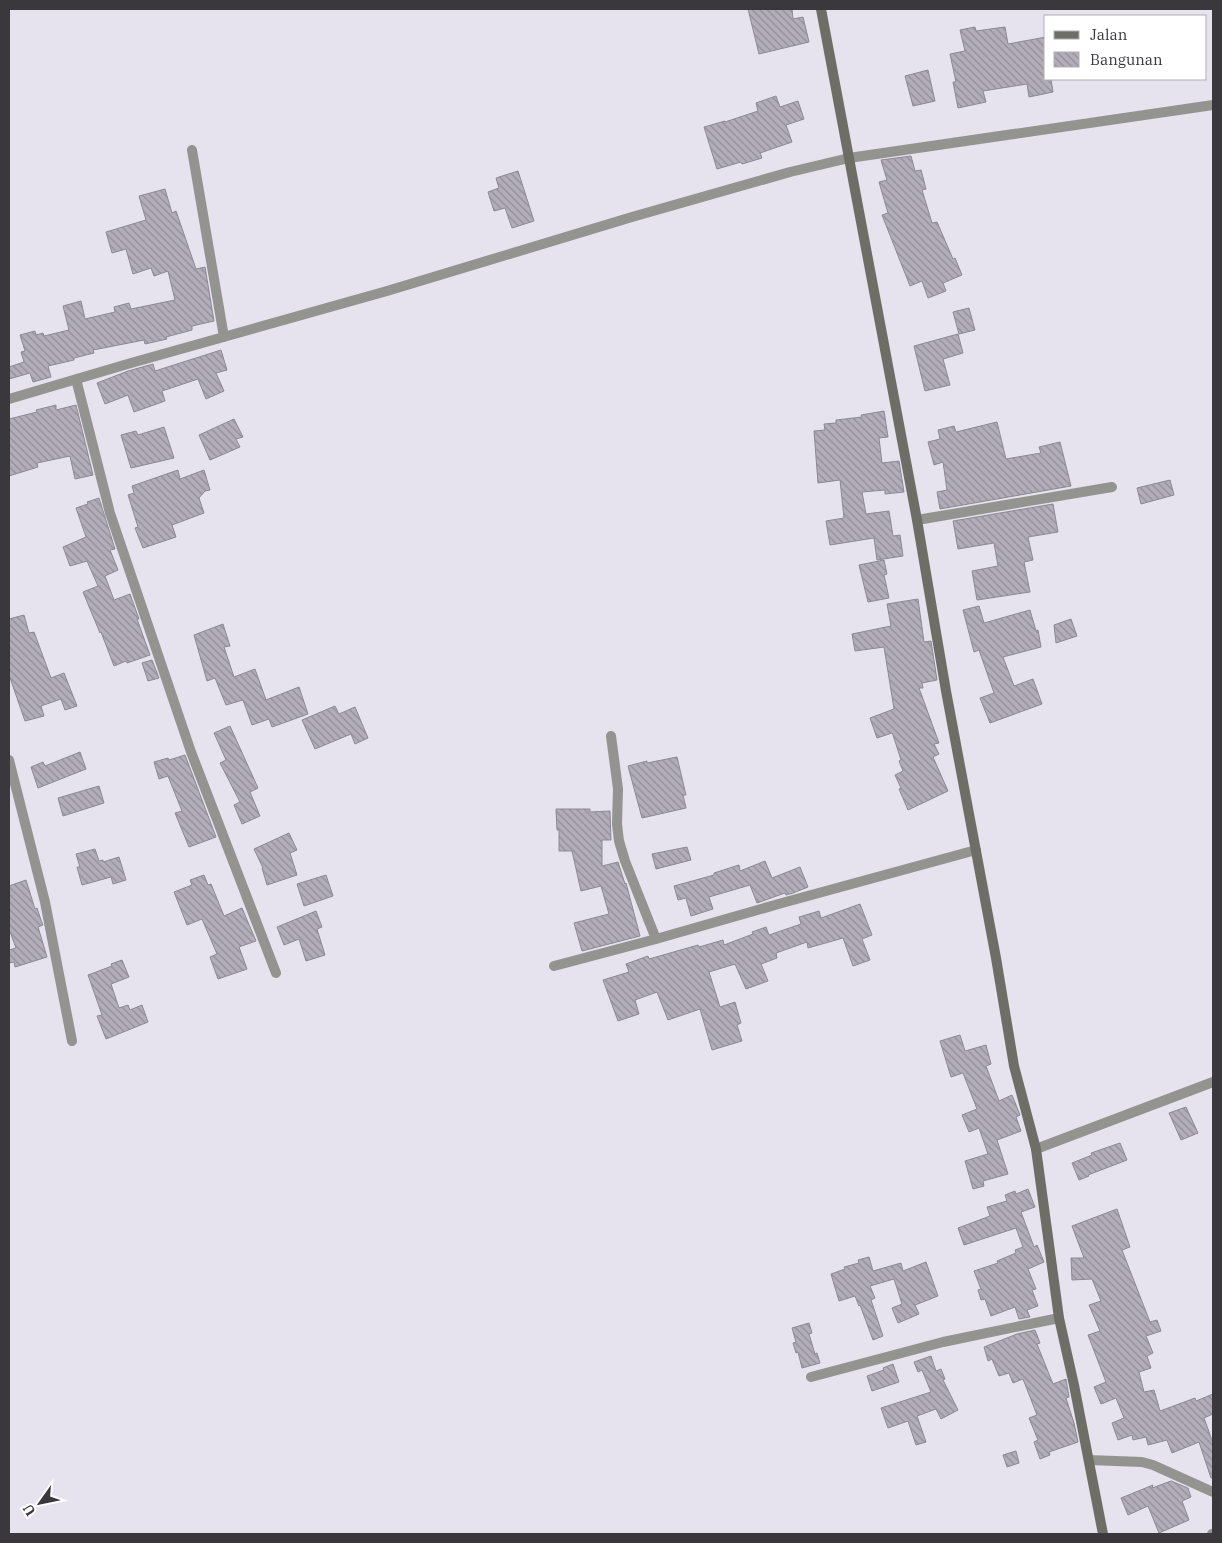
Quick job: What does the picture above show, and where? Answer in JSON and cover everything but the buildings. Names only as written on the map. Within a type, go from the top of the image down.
[{"type":"main road","points":[[821,9],[916,520],[1014,1066],[1036,1149],[1059,1318],[1103,1534]]},
{"type":"street","points":[[9,399],[790,172],[849,158],[1213,105]]},
{"type":"street","points":[[192,150],[224,337]]},
{"type":"street","points":[[76,379],[110,513],[191,752],[276,973]]},
{"type":"street","points":[[916,520],[1112,487]]},
{"type":"street","points":[[610,736],[618,789],[617,824],[619,841],[656,940]]},
{"type":"street","points":[[9,760],[45,902],[72,1041]]},
{"type":"street","points":[[554,966],[656,940],[782,903],[976,850]]},
{"type":"street","points":[[1036,1149],[1213,1082]]},
{"type":"street","points":[[811,1377],[943,1342],[1059,1318]]},
{"type":"street","points":[[1089,1460],[1142,1462],[1153,1465],[1213,1492]]}]
